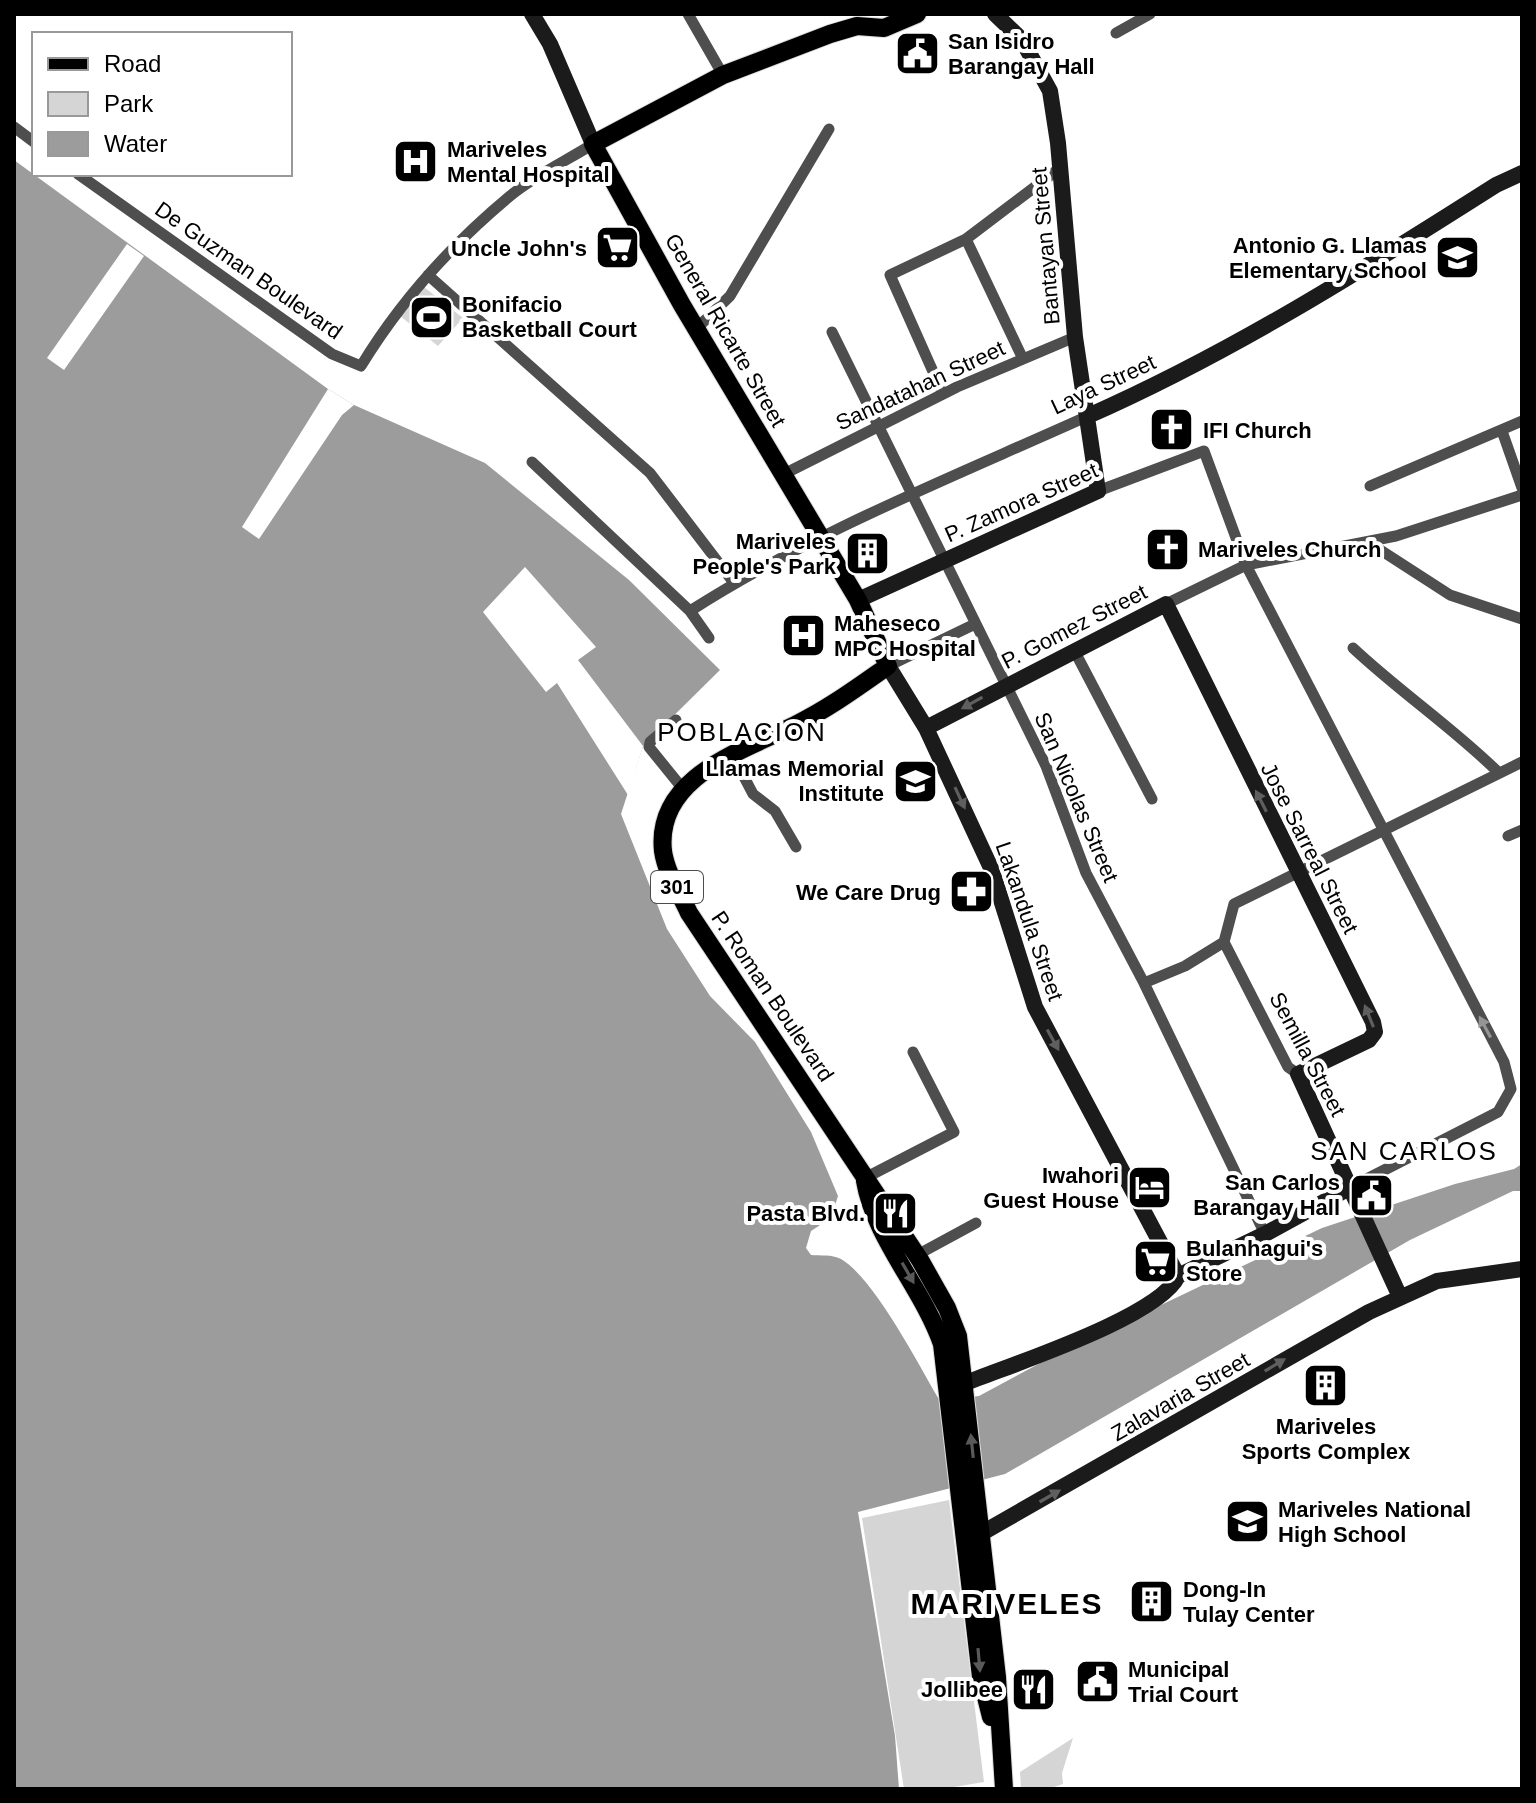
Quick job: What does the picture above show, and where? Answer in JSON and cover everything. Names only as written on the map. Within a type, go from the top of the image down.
[{"type":"main road","points":[[593,144],[723,75],[857,20],[884,28],[917,14]]},
{"type":"main road","name":"General Ricarte Street","points":[[593,144],[696,329],[858,600],[888,666]]},
{"type":"main road","name":"P. Roman Boulevard","points":[[888,666],[806,719],[732,754],[683,789],[668,812],[664,829],[668,871],[689,913],[917,1255],[947,1308],[958,1336],[981,1677],[1000,1749]]},
{"type":"main road","name":"P. Roman Boulevard","points":[[865,1178],[870,1206],[931,1314],[961,1392]]},
{"type":"main road","name":"P. Roman Boulevard","points":[[969,1498],[982,1533],[997,1677],[1004,1789]]},
{"type":"street","name":"General Ricarte Street","points":[[532,14],[550,44],[593,144]]},
{"type":"street","points":[[688,14],[723,75]]},
{"type":"street","name":"Bantayan Street","points":[[995,14],[1022,40],[1050,91],[1075,337],[1098,491]]},
{"type":"street","points":[[1116,33],[1150,14]]},
{"type":"street","points":[[14,127],[32,140]]},
{"type":"street","points":[[696,329],[730,296],[829,129]]},
{"type":"street","points":[[593,144],[512,194],[428,275],[650,473],[734,583]]},
{"type":"street","points":[[943,394],[890,275],[966,239],[1060,168]]},
{"type":"street","name":"Laya Street","points":[[690,611],[734,583],[821,537],[1158,385],[1335,287],[1496,185],[1522,173]]},
{"type":"street","name":"De Guzman Boulevard","points":[[81,176],[332,354],[361,366],[385,326],[428,275]]},
{"type":"street","points":[[966,239],[1023,359]]},
{"type":"street","name":"San Nicolas Street","points":[[832,332],[973,625],[1046,766],[1086,873],[1144,983],[1265,1234]]},
{"type":"street","name":"Sandatahan Street","points":[[784,474],[943,394],[1075,337]]},
{"type":"street","points":[[1370,486],[1522,421]]},
{"type":"street","points":[[1502,431],[1522,488]]},
{"type":"street","name":"P. Zamora Street","points":[[858,600],[1098,491],[1204,451],[1246,565]]},
{"type":"street","points":[[532,462],[690,611],[709,638]]},
{"type":"street","name":"P. Gomez Street","points":[[926,728],[1005,685],[1246,565],[1368,542],[1522,495]]},
{"type":"street","points":[[1368,542],[1450,595],[1522,619]]},
{"type":"street","points":[[961,1392],[1147,1306],[1173,1288],[1178,1276],[1488,1118],[1507,1099],[1511,1089],[1504,1062],[1246,565]]},
{"type":"street","name":"Jose Sarreal Street","points":[[1166,604],[1373,1022],[1375,1032],[1369,1040],[1298,1074]]},
{"type":"street","points":[[888,666],[973,625]]},
{"type":"street","points":[[1353,648],[1387,680],[1464,738],[1498,772]]},
{"type":"street","points":[[1074,650],[1152,799]]},
{"type":"street","name":"Lakandula Street","points":[[888,666],[926,728],[991,868],[1035,1007],[1178,1276]]},
{"type":"street","points":[[676,720],[650,742],[649,747],[683,789]]},
{"type":"street","points":[[732,754],[753,794],[775,811],[796,847]]},
{"type":"street","points":[[1144,983],[1185,966],[1224,942],[1234,904],[1297,870],[1522,762]]},
{"type":"street","points":[[1508,836],[1522,830]]},
{"type":"street","name":"Semilla Street","points":[[1224,942],[1288,1067],[1298,1074],[1400,1297]]},
{"type":"street","points":[[865,1178],[954,1132],[913,1052]]},
{"type":"street","points":[[917,1255],[976,1223]]},
{"type":"street","name":"Zalavaria Street","points":[[982,1533],[1400,1297],[1437,1281],[1522,1269]]},
{"type":"green space","name":"Bonifacio Basketball Court","points":[[424,287],[463,318],[438,346],[400,316]]},
{"type":"green space","points":[[949,1500],[984,1782],[942,1789],[904,1789],[862,1518]]},
{"type":"green space","points":[[1073,1738],[1062,1773],[1063,1784],[1048,1789],[1021,1789],[1020,1772]]},
{"type":"water","points":[[14,160],[328,389],[354,405],[485,463],[629,580],[720,670],[643,746],[621,814],[667,929],[710,996],[755,1042],[811,1132],[838,1196],[831,1218],[811,1231],[806,1248],[811,1255],[841,1259],[854,1269],[882,1303],[940,1401],[979,1396],[1046,1360],[1322,1228],[1522,1164],[1522,1191],[1513,1191],[1410,1240],[1005,1474],[858,1512],[895,1736],[899,1789],[14,1789]]},
{"type":"pier","points":[[127,244],[144,256],[64,370],[47,358]]},
{"type":"pier","points":[[328,389],[354,405],[342,415],[259,539],[242,527]]},
{"type":"pier","points":[[525,567],[596,647],[578,660],[643,746],[628,795],[557,683],[546,692],[483,612]]},
{"type":"place","name":"San Isidro Barangay Hall","points":[[917,54]]},
{"type":"place","name":"Mariveles Mental Hospital","points":[[416,162]]},
{"type":"place","name":"Uncle John's","points":[[618,248]]},
{"type":"place","name":"Antonio G. Llamas Elementary School","points":[[1458,258]]},
{"type":"place","name":"Bonifacio Basketball Court","points":[[431,317]]},
{"type":"place","name":"IFI Church","points":[[1172,430]]},
{"type":"place","name":"Mariveles Church","points":[[1167,549]]},
{"type":"place","name":"Mariveles People's Park","points":[[867,554]]},
{"type":"place","name":"Maheseco MPC Hospital","points":[[803,636]]},
{"type":"place","name":"Llamas Memorial Institute","points":[[915,781]]},
{"type":"place","name":"We Care Drug","points":[[972,892]]},
{"type":"place","name":"Iwahori Guest House","points":[[1150,1188]]},
{"type":"place","name":"San Carlos Barangay Hall","points":[[1371,1195]]},
{"type":"place","name":"Pasta Blvd.","points":[[896,1213]]},
{"type":"place","name":"Bulanhagui's Store","points":[[1155,1261]]},
{"type":"place","name":"Mariveles Sports Complex","points":[[1326,1385]]},
{"type":"place","name":"Mariveles National High School","points":[[1247,1522]]},
{"type":"place","name":"Dong-In Tulay Center","points":[[1152,1602]]},
{"type":"place","name":"Municipal Trial Court","points":[[1097,1682]]},
{"type":"place","name":"Jollibee","points":[[1034,1689]]},
{"type":"district","name":"POBLACION","points":[[742,732]]},
{"type":"district","name":"SAN CARLOS","points":[[1404,1151]]},
{"type":"district","name":"MARIVELES","points":[[1007,1604]]}]
